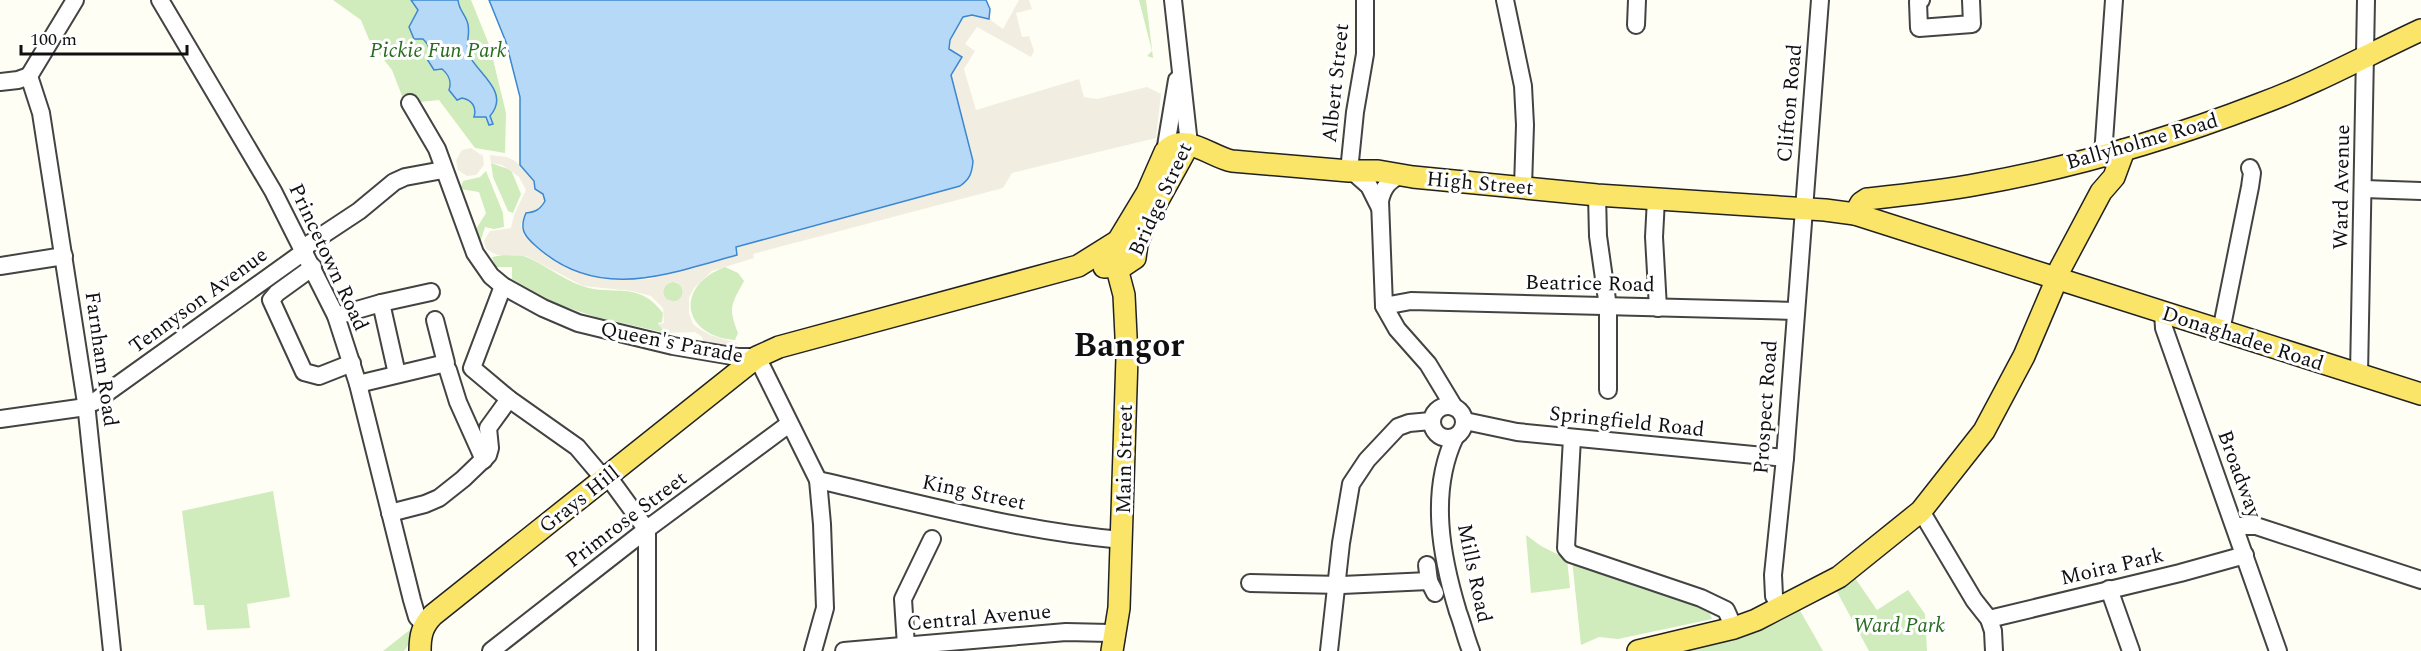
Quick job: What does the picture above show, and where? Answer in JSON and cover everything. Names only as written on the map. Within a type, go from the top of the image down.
[{"type":"main road","name":"Ballyholme Road","points":[[1855,214],[1861,203],[1867,199],[1979,184],[2124,150],[2261,104],[2331,75],[2421,30]]},
{"type":"main road","points":[[1165,152],[1172,144],[1189,144]]},
{"type":"main road","name":"High Street","points":[[1189,144],[1226,160],[1350,171],[1378,171],[1597,195],[1803,210]]},
{"type":"main road","name":"Bridge Street","points":[[1116,267],[1135,258],[1137,244],[1145,224],[1189,144]]},
{"type":"main road","points":[[1638,651],[1734,628],[1756,620],[1779,606],[1839,577],[1921,511],[1984,431],[2024,356],[2056,278],[2101,192],[2114,177],[2124,150]]},
{"type":"main road","name":"Bridge Street","points":[[1078,266],[1118,241],[1147,193],[1165,152]]},
{"type":"main road","points":[[2101,192],[2103,155]]},
{"type":"main road","name":"Donaghadee Road","points":[[1803,210],[1855,214],[2421,394]]},
{"type":"main road","name":"Main Street","points":[[1114,647],[1122,540],[1126,320],[1124,295],[1114,257],[1118,241]]},
{"type":"main road","points":[[1078,266],[1116,267]]},
{"type":"main road","name":"Queen's Parade","points":[[757,357],[779,347],[1078,266]]},
{"type":"main road","name":"Grays Hill","points":[[424,624],[757,357]]},
{"type":"main road","points":[[420,651],[424,624]]},
{"type":"street","points":[[0,82],[29,76],[75,0]]},
{"type":"street","name":"Princetown Road","points":[[159,0],[221,101],[304,250],[336,316],[358,384],[412,600],[417,617],[424,624]]},
{"type":"street","points":[[1173,0],[1179,67]]},
{"type":"street","name":"Albert Street","points":[[1350,171],[1355,112],[1365,54],[1365,0]]},
{"type":"street","points":[[1505,0],[1523,86],[1525,125],[1523,187]]},
{"type":"street","points":[[1636,25],[1637,0]]},
{"type":"street","name":"Clifton Road","points":[[1803,210],[1820,0]]},
{"type":"street","points":[[1921,0],[1918,2],[1919,28],[1972,24],[1971,0]]},
{"type":"street","points":[[2103,155],[2114,0]]},
{"type":"street","name":"Ward Avenue","points":[[2359,375],[2366,0]]},
{"type":"street","name":"Bridge Street","points":[[1179,67],[1189,144]]},
{"type":"street","name":"Bridge Street","points":[[1165,152],[1179,67]]},
{"type":"street","name":"Farnham Road","points":[[29,76],[41,113],[86,405],[112,651]]},
{"type":"street","name":"Queen's Parade","points":[[410,103],[432,139],[475,253],[491,276],[503,286],[543,308],[578,323],[664,344],[721,354],[757,357]]},
{"type":"street","points":[[2221,331],[2250,187],[2250,168]]},
{"type":"street","name":"Tennyson Avenue","points":[[0,419],[94,402],[359,211],[394,182],[405,177],[443,170]]},
{"type":"street","points":[[1350,171],[1369,186],[1380,209]]},
{"type":"street","points":[[1402,175],[1394,178],[1384,188],[1380,209],[1384,306],[1397,329],[1428,364],[1465,421],[1463,429],[1455,436],[1440,436],[1433,430],[1432,416],[1439,408],[1454,406]]},
{"type":"street","points":[[2364,189],[2421,191]]},
{"type":"street","points":[[1597,195],[1598,236],[1608,307],[1608,390]]},
{"type":"street","points":[[1656,199],[1658,308]]},
{"type":"street","name":"Prospect Road","points":[[1779,606],[1774,596],[1773,575],[1785,458],[1803,210]]},
{"type":"street","points":[[0,266],[64,256]]},
{"type":"street","points":[[313,267],[277,292],[271,300],[304,372],[319,376],[352,363]]},
{"type":"street","points":[[503,286],[472,366],[475,372],[509,399],[577,447],[632,506],[646,530],[646,651]]},
{"type":"street","points":[[336,316],[431,292]]},
{"type":"street","name":"Beatrice Road","points":[[1384,306],[1411,301],[1795,311]]},
{"type":"street","points":[[381,303],[397,374]]},
{"type":"street","name":"Broadway","points":[[2163,313],[2164,328],[2278,651]]},
{"type":"street","points":[[358,384],[446,363],[435,321]]},
{"type":"street","points":[[757,357],[818,480],[825,608],[813,651]]},
{"type":"street","points":[[448,370],[458,402],[484,460]]},
{"type":"street","points":[[390,513],[439,498],[484,460],[490,448],[488,428],[509,399]]},
{"type":"street","points":[[1329,651],[1351,483],[1398,427],[1409,423],[1431,421]]},
{"type":"street","name":"Springfield Road","points":[[1465,421],[1500,429],[1572,438],[1785,458]]},
{"type":"street","name":"Primrose Street","points":[[491,651],[646,530],[789,424]]},
{"type":"street","name":"Mills Road","points":[[1455,436],[1448,452],[1445,468],[1440,531],[1452,590],[1470,650]]},
{"type":"street","points":[[1572,438],[1566,548],[1571,554],[1701,598],[1726,610],[1734,628]]},
{"type":"street","name":"King Street","points":[[818,480],[1020,525],[1071,535],[1122,540]]},
{"type":"street","points":[[1921,511],[1974,600],[1989,619],[1993,631],[1994,651]]},
{"type":"street","points":[[2235,526],[2256,526],[2421,580]]},
{"type":"street","points":[[906,646],[903,599],[932,539]]},
{"type":"street","name":"Moira Park","points":[[1989,619],[2245,555]]},
{"type":"street","points":[[1250,582],[1405,584],[1430,580]]},
{"type":"street","points":[[2109,589],[2131,651]]},
{"type":"street","name":"Central Avenue","points":[[844,651],[1066,632],[1110,633],[1114,647]]},
{"type":"street","points":[[2278,651],[2292,651]]},
{"type":"green space","name":"Pickie Fun Park","points":[[333,0],[471,0],[490,47],[506,113],[505,153],[475,148],[439,100],[410,103],[404,101],[392,70],[370,42],[361,20]]},
{"type":"green space","points":[[1139,0],[1146,0],[1153,58],[1147,56],[1152,51]]},
{"type":"green space","points":[[491,163],[511,170],[521,194],[513,213],[508,211],[493,177]]},
{"type":"green space","points":[[486,171],[503,213],[504,227],[494,229],[485,227],[480,243],[487,260],[473,234],[486,213],[479,192],[460,189],[463,181],[480,177]]},
{"type":"green space","points":[[515,253],[582,286],[634,292],[644,296],[663,313],[662,322],[658,323],[666,333],[596,317],[554,303],[512,279],[512,267],[496,267],[492,257]]},
{"type":"green space","points":[[725,267],[738,273],[744,281],[732,306],[738,333],[735,340],[704,330],[695,320],[691,309],[692,297],[698,286],[709,275]]},
{"type":"green space","points":[[673,282],[680,285],[683,292],[680,299],[673,302],[666,299],[663,292],[666,285]]},
{"type":"green space","points":[[273,491],[290,597],[247,604],[250,628],[207,630],[204,605],[194,605],[182,511]]},
{"type":"green space","points":[[1526,535],[1541,546],[1567,559],[1570,588],[1531,593]]},
{"type":"green space","points":[[1572,560],[1696,604],[1708,610],[1712,619],[1618,639],[1599,637],[1581,645]]},
{"type":"green space","name":"Ward Park","points":[[1855,578],[1877,610],[1908,590],[1925,614],[1927,651],[1869,651],[1835,588]]},
{"type":"green space","name":"Ward Park","points":[[1798,607],[1823,651],[1663,651]]},
{"type":"green space","points":[[411,629],[411,640],[404,651],[383,651]]},
{"type":"shaded area","points":[[1019,0],[1029,0],[1032,9],[1016,13],[1022,37],[1029,36],[1034,51],[1031,57],[977,27],[965,44],[975,51],[964,69],[976,110],[1079,79],[1084,97],[1097,99],[1147,87],[1161,94],[1156,138],[1012,173],[1003,188],[753,254],[754,258],[712,271],[694,288],[689,298],[689,313],[693,324],[698,328],[710,335],[737,343],[732,349],[704,345],[702,337],[695,332],[666,333],[658,324],[664,323],[663,308],[651,296],[632,291],[583,286],[526,256],[497,255],[486,249],[484,241],[490,231],[511,228],[514,215],[526,190],[519,177],[502,165],[491,163],[490,155],[507,157],[515,161],[528,173],[534,182],[535,189],[543,194],[545,201],[540,208],[526,213],[521,224],[524,236],[550,259],[628,280],[650,279],[737,255],[735,247],[967,181],[972,172],[973,161],[951,75],[950,40],[963,17],[972,15],[989,19],[1003,29]],"holes":[[[671,282],[677,282],[683,289],[682,296],[676,302],[666,299],[663,293],[665,286]]]},
{"type":"shaded area","points":[[471,148],[483,156],[484,165],[476,175],[467,176],[458,170],[456,160],[462,150]]},
{"type":"water","points":[[411,0],[458,0],[469,29],[467,47],[469,55],[495,91],[497,99],[490,116],[493,124],[489,125],[486,117],[474,117],[475,110],[471,102],[462,98],[457,100],[449,90],[450,81],[446,74],[442,69],[434,70],[427,59],[430,51],[428,46],[423,39],[414,39],[409,27],[418,10]]},
{"type":"water","points":[[489,0],[986,0],[990,9],[989,19],[972,15],[963,17],[950,40],[949,49],[962,57],[951,75],[973,161],[971,172],[960,186],[736,247],[737,255],[685,270],[634,279],[609,279],[585,274],[561,264],[537,247],[524,232],[523,224],[526,213],[537,210],[545,201],[543,194],[535,189],[534,181],[520,165],[520,97],[506,42]]},
{"type":"district","name":"Bangor","points":[[1129,344]]}]
